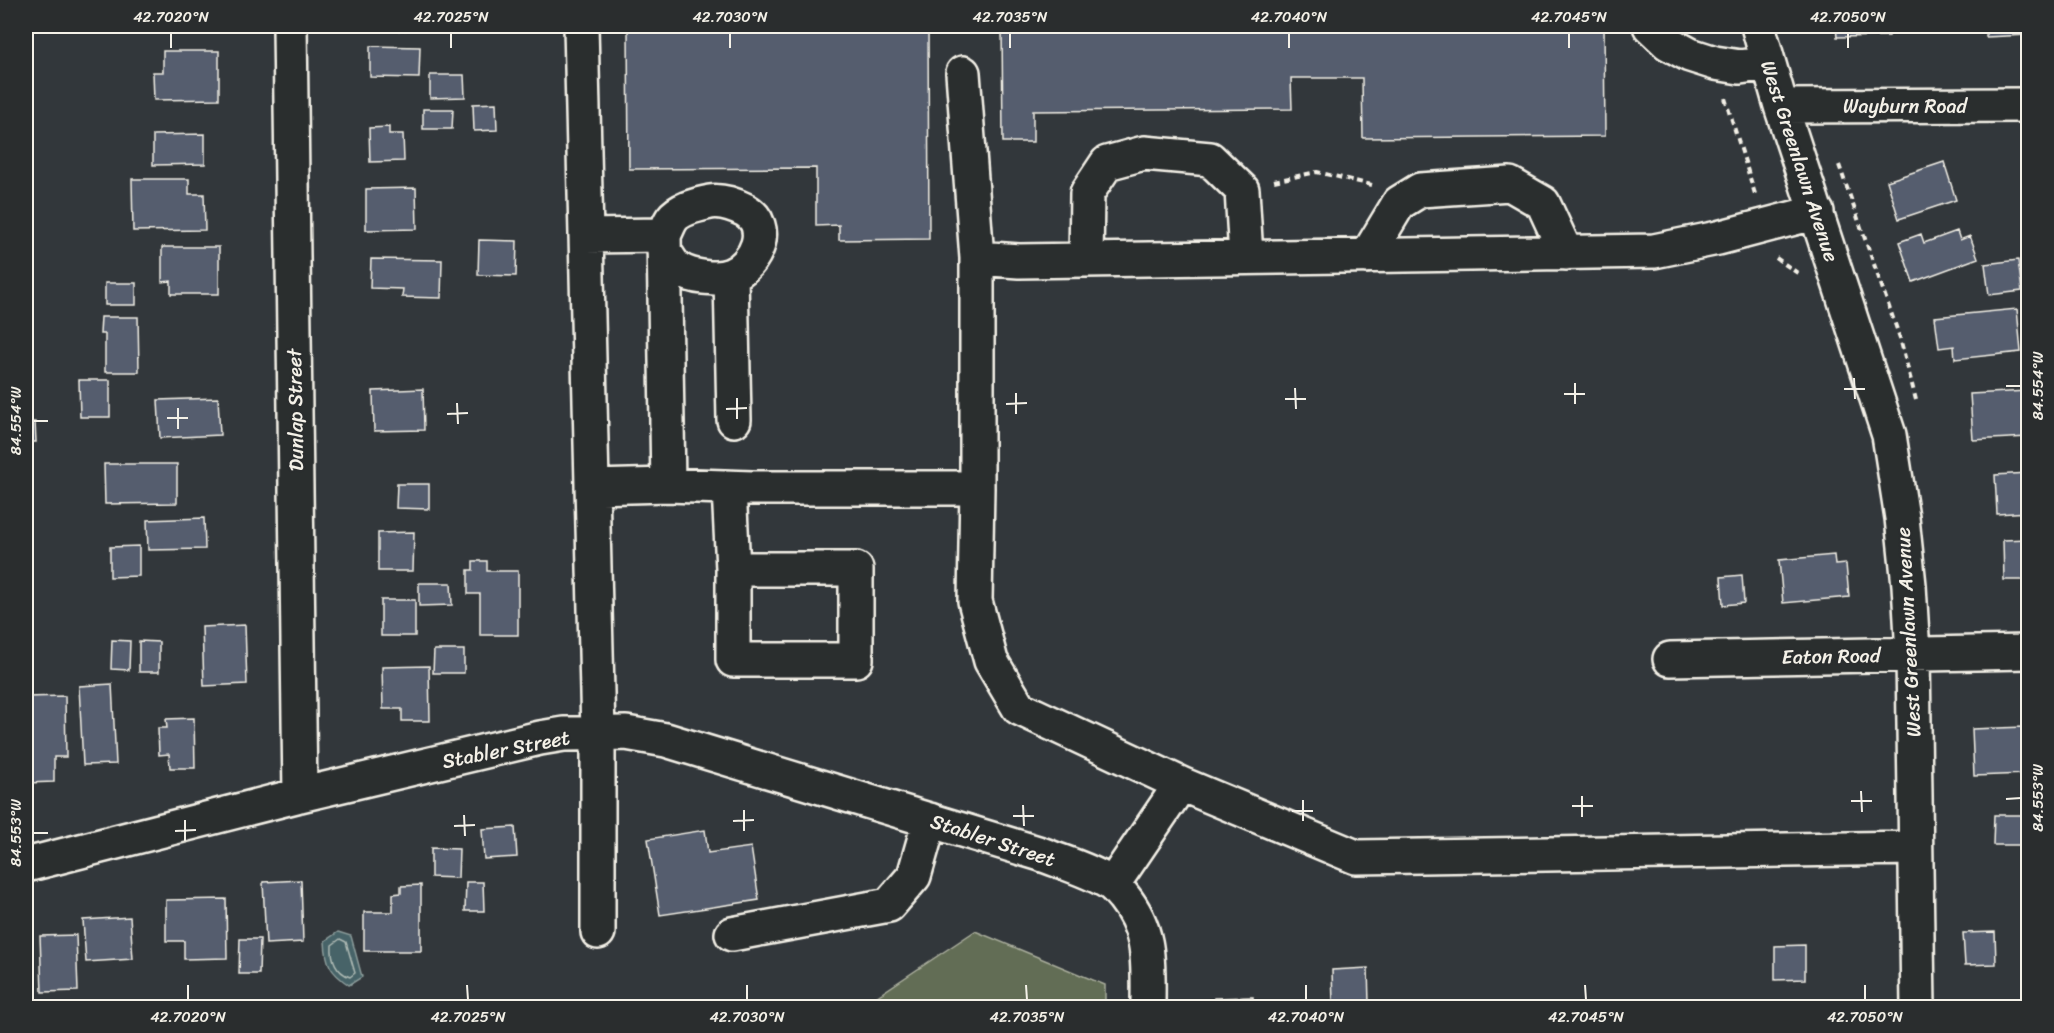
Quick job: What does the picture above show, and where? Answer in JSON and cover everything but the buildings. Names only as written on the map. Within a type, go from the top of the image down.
[{"type":"street","name":"Dunlap Street","points":[[290,26],[300,795]]},
{"type":"street","points":[[581,26],[598,734],[598,932]]},
{"type":"street","points":[[1650,26],[1668,44],[1690,56],[1715,63],[1740,66],[1768,63]]},
{"type":"street","name":"West Greenlawn Avenue","points":[[1758,26],[1781,106],[1889,435],[1902,518],[1913,654],[1917,1008]]},
{"type":"street","points":[[963,74],[977,258],[975,601],[991,661],[1019,708],[1181,784],[1356,857],[1914,848]]},
{"type":"street","name":"Wayburn Road","points":[[1781,106],[2028,105]]},
{"type":"street","points":[[1086,260],[1087,193],[1107,163],[1144,153],[1210,159],[1242,190],[1246,256]]},
{"type":"street","points":[[1367,256],[1400,203],[1420,190],[1510,184],[1543,203],[1566,253]]},
{"type":"street","points":[[664,243],[676,268],[711,278],[730,276],[748,264],[759,247],[759,229],[752,214],[735,205],[714,201],[690,207],[672,218],[664,243],[668,485]]},
{"type":"street","points":[[977,258],[1019,261],[1654,251],[1718,238],[1817,212]]},
{"type":"street","points":[[586,236],[664,243]]},
{"type":"street","points":[[730,276],[734,420]]},
{"type":"street","points":[[592,487],[668,485],[740,488],[977,488]]},
{"type":"street","points":[[740,488],[743,569]]},
{"type":"street","name":"Eaton Road","points":[[1670,659],[2028,652]]},
{"type":"street","name":"Stabler Street","points":[[26,865],[300,795],[540,738],[564,734],[626,733],[666,740],[930,820],[1100,877]]},
{"type":"street","points":[[1148,1008],[1148,967],[1144,935],[1135,911],[1100,877],[1181,784]]},
{"type":"street","points":[[732,934],[888,905],[914,876],[930,820]]},
{"type":"path","points":[[1715,63],[1774,257],[1805,278]]},
{"type":"path","points":[[1265,183],[1317,172],[1375,186]]},
{"type":"green space","points":[[975,931],[1105,985],[1105,1007],[861,1007]]},
{"type":"water","points":[[338,932],[351,936],[362,977],[349,985],[333,971],[326,956],[325,941]]}]
